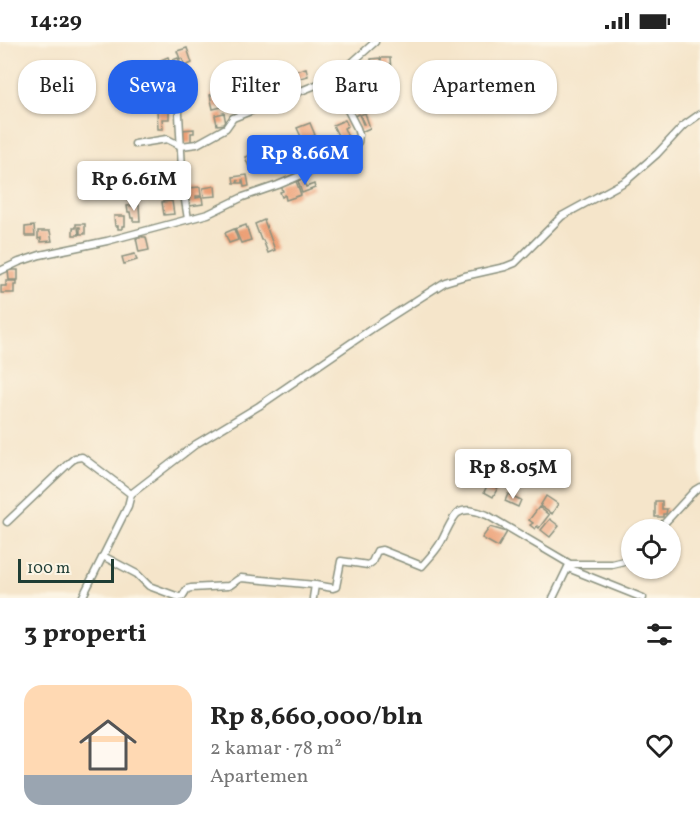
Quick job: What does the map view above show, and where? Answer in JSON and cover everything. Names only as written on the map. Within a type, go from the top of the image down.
[{"type":"street","points":[[355,60],[375,42]]},
{"type":"street","points":[[135,144],[167,139],[182,146],[197,144],[226,128],[233,118],[313,86]]},
{"type":"street","points":[[179,114],[183,188],[188,219]]},
{"type":"street","points":[[0,271],[40,255],[107,241],[208,214],[243,197],[323,166],[335,160],[358,142],[357,128],[350,114]]},
{"type":"street","points":[[82,598],[128,506],[131,494],[196,444],[259,406],[445,282],[515,263],[562,216],[626,181],[657,154],[683,126],[700,114]]},
{"type":"street","points":[[7,522],[78,457],[82,457],[131,494]]},
{"type":"street","points":[[668,519],[700,487]]},
{"type":"street","points":[[103,556],[137,574],[149,586],[179,597],[182,597],[187,589],[228,586],[241,578],[333,588],[336,587],[341,561],[368,565],[379,550],[422,566],[439,545],[454,517],[464,510],[487,515],[569,566],[643,598]]},
{"type":"street","points":[[569,566],[621,562]]},
{"type":"street","points":[[553,598],[569,566]]},
{"type":"street","points":[[313,598],[315,585]]},
{"type":"building","points":[[187,48],[191,60],[180,59],[177,51]]},
{"type":"building","points":[[306,68],[308,76],[301,78],[301,69]]},
{"type":"building","points":[[157,114],[169,114],[169,119],[162,119],[163,129],[158,129]]},
{"type":"building","points":[[224,114],[226,124],[217,125],[215,115]]},
{"type":"building","points":[[359,114],[364,124],[360,115],[365,114],[370,128],[361,132],[354,116]]},
{"type":"building","points":[[345,120],[348,126],[344,128],[348,137],[340,140],[333,125]]},
{"type":"building","points":[[310,123],[315,135],[303,141],[297,128]]},
{"type":"building","points":[[194,129],[194,133],[191,133],[191,143],[182,143],[182,130]]},
{"type":"building","points":[[273,150],[277,160],[266,163],[265,161],[249,167],[245,157],[261,151],[262,154]]},
{"type":"building","points":[[247,175],[249,186],[244,187],[243,180],[242,183],[238,183],[238,180],[234,183],[233,177]]},
{"type":"building","points":[[302,177],[306,187],[314,184],[315,188],[302,193],[297,178]]},
{"type":"building","points":[[180,180],[181,188],[166,190],[165,182]]},
{"type":"building","points":[[296,181],[301,195],[286,200],[285,195],[282,197],[280,192],[283,191],[281,186]]},
{"type":"building","points":[[215,186],[216,196],[204,197],[203,188]]},
{"type":"building","points":[[200,187],[201,196],[196,196],[196,198],[202,197],[203,204],[190,206],[188,188]]},
{"type":"building","points":[[172,201],[174,214],[164,215],[162,202]]},
{"type":"building","points":[[139,205],[140,221],[133,221],[127,206]]},
{"type":"building","points":[[114,216],[125,216],[125,226],[122,226],[122,229],[115,226]]},
{"type":"building","points":[[264,220],[275,250],[268,253],[255,224]]},
{"type":"building","points":[[76,224],[85,224],[85,234],[80,234],[80,227],[78,227],[79,235],[73,235],[73,228],[76,228]]},
{"type":"building","points":[[246,225],[251,240],[241,243],[235,229]]},
{"type":"building","points":[[34,226],[35,236],[25,236],[25,227]]},
{"type":"building","points":[[234,229],[238,240],[229,243],[225,233]]},
{"type":"building","points":[[38,231],[50,231],[52,241],[41,242],[41,238],[38,239]]},
{"type":"building","points":[[140,235],[146,237],[149,250],[139,252],[136,238],[140,238]]},
{"type":"building","points":[[135,254],[137,260],[124,264],[122,257]]},
{"type":"building","points":[[8,270],[18,270],[18,280],[9,280]]},
{"type":"building","points":[[6,281],[17,281],[17,285],[14,285],[14,293],[1,293],[1,286],[6,286]]},
{"type":"building","points":[[489,482],[498,487],[493,497],[484,492]]},
{"type":"building","points":[[508,494],[521,500],[518,507],[505,501]]},
{"type":"building","points":[[546,496],[558,504],[552,514],[540,506]]},
{"type":"building","points":[[655,501],[662,501],[662,509],[667,509],[663,517],[655,517]]},
{"type":"building","points":[[539,507],[549,515],[539,528],[537,526],[535,529],[530,525],[533,523],[529,520]]},
{"type":"building","points":[[550,519],[559,526],[550,537],[541,530]]},
{"type":"building","points":[[490,527],[507,532],[498,547],[482,538]]}]
